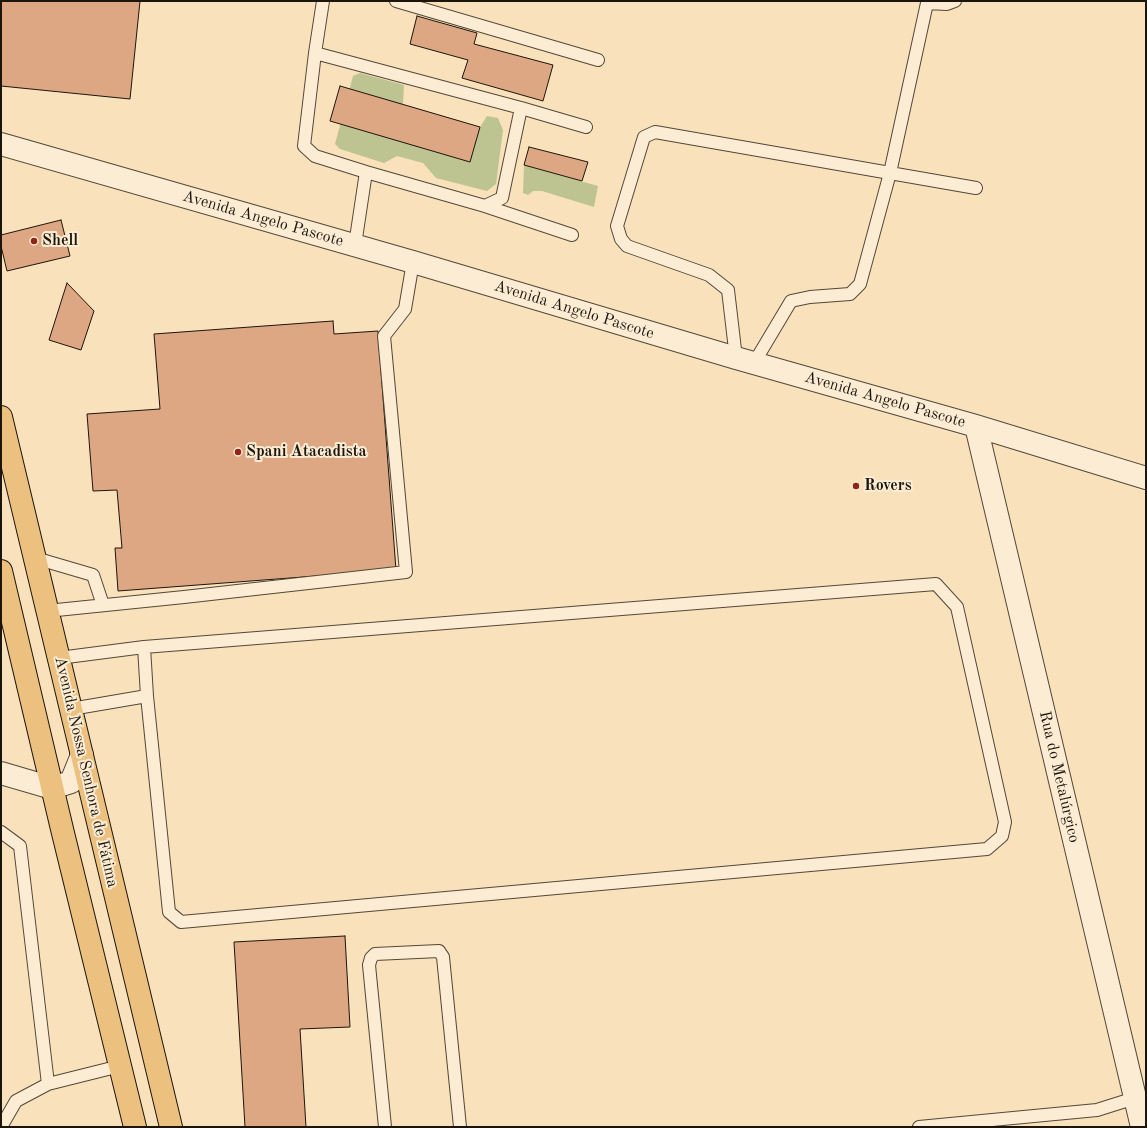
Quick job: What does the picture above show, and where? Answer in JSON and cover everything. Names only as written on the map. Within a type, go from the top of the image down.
[{"type":"main road","name":"Avenida Nossa Senhora de Fátima","points":[[1,417],[171,1127]]},
{"type":"main road","points":[[1,571],[52,788],[135,1127]]},
{"type":"street","name":"Avenida Angelo Pascote","points":[[1,144],[355,245],[745,361],[976,426],[1146,478]]},
{"type":"street","name":"Rua do Metalúrgico","points":[[976,426],[1142,1127]]},
{"type":"street","points":[[1,773],[52,788],[71,782],[82,755]]},
{"type":"lane","points":[[323,1],[304,146],[315,156],[485,206],[572,235]]},
{"type":"lane","points":[[396,1],[598,60]]},
{"type":"lane","points":[[745,361],[791,301],[810,297],[850,294],[860,284],[890,172],[925,2],[947,4],[955,1]]},
{"type":"lane","points":[[315,53],[521,108],[586,127]]},
{"type":"lane","points":[[485,206],[502,198],[521,108]]},
{"type":"lane","points":[[745,361],[728,290],[709,275],[627,246],[621,239],[617,226],[644,137],[655,132],[976,188]]},
{"type":"lane","points":[[355,245],[366,172]]},
{"type":"lane","points":[[47,611],[184,598],[406,572],[384,336],[405,309],[413,262]]},
{"type":"lane","points":[[35,558],[93,574],[103,605]]},
{"type":"lane","points":[[59,658],[144,647],[936,584],[957,607],[1005,822],[1002,836],[987,849],[181,922],[169,912],[147,696],[144,647]]},
{"type":"lane","points":[[71,709],[147,696]]},
{"type":"lane","points":[[1,832],[20,846],[48,1084]]},
{"type":"lane","points":[[385,1127],[369,965],[371,958],[375,954],[439,951],[443,957],[460,1127]]},
{"type":"lane","points":[[1,1127],[16,1101],[48,1084],[120,1066]]},
{"type":"lane","points":[[919,1127],[1096,1110],[1135,1098]]},
{"type":"green space","points":[[360,73],[404,85],[403,104],[480,127],[487,116],[498,118],[503,130],[496,184],[487,191],[436,178],[423,163],[397,156],[384,163],[340,149],[335,144],[353,76]]},
{"type":"green space","points":[[524,165],[598,186],[594,207],[542,191],[533,191],[528,195],[523,193]]},
{"type":"building","points":[[1,1],[140,1],[130,99],[1,86]]},
{"type":"building","points":[[417,16],[477,33],[474,44],[553,65],[543,101],[462,78],[468,60],[410,44]]},
{"type":"building","points":[[340,86],[480,127],[470,162],[330,121]]},
{"type":"building","points":[[529,147],[588,162],[582,181],[524,165]]},
{"type":"building","name":"Shell","points":[[61,220],[70,256],[7,271],[1,246],[1,235]]},
{"type":"building","points":[[67,283],[94,311],[81,350],[49,340]]},
{"type":"building","name":"Spani Atacadista","points":[[333,321],[334,334],[378,331],[396,570],[118,591],[115,548],[122,548],[117,490],[93,491],[87,414],[160,409],[154,334]]},
{"type":"building","points":[[345,936],[350,1027],[300,1029],[306,1127],[245,1127],[234,942]]},
{"type":"place","name":"Shell","points":[[34,241]]},
{"type":"place","name":"Spani Atacadista","points":[[238,452]]},
{"type":"place","name":"Rovers","points":[[856,486]]}]
